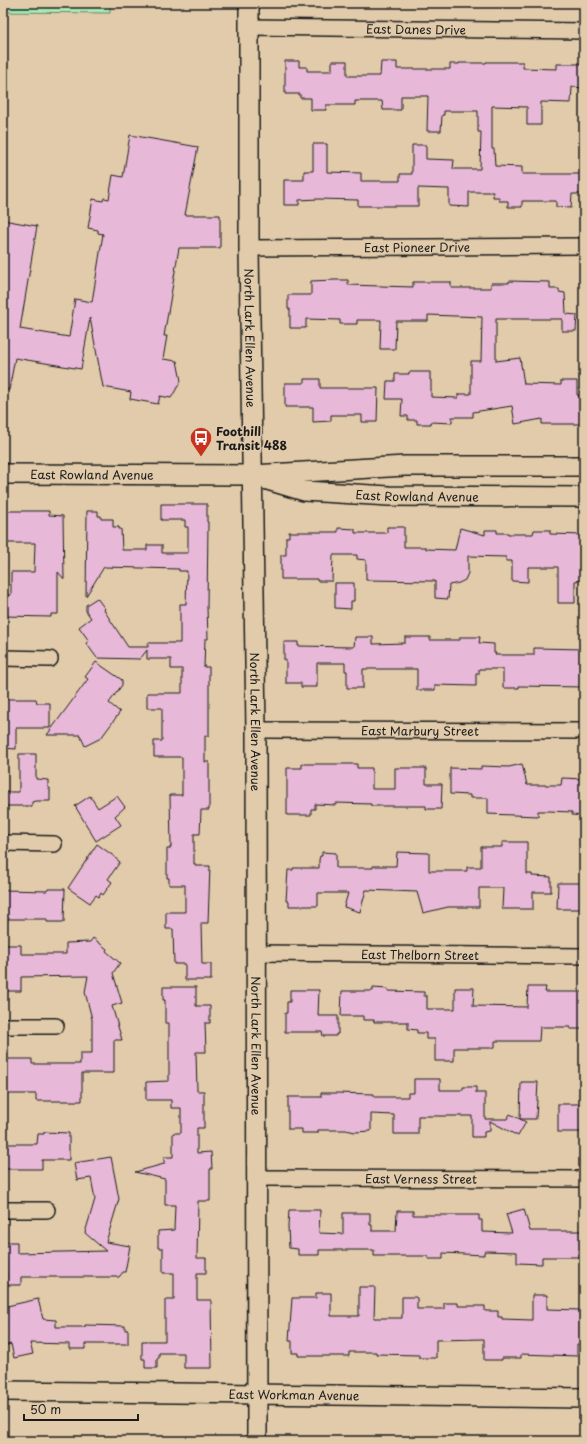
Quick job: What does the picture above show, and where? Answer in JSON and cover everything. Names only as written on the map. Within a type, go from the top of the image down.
[{"type":"street","name":"North Lark Ellen Avenue","points":[[249,3],[249,248],[256,730],[257,1441]]},
{"type":"street","name":"East Danes Drive","points":[[249,27],[584,31]]},
{"type":"street","name":"East Pioneer Drive","points":[[249,248],[584,246]]},
{"type":"street","name":"East Rowland Avenue","points":[[3,474],[253,475],[405,466],[584,466]]},
{"type":"street","name":"East Rowland Avenue","points":[[253,475],[304,491],[389,496],[584,497]]},
{"type":"street","points":[[3,658],[50,659]]},
{"type":"street","name":"East Marbury Street","points":[[256,730],[584,731]]},
{"type":"street","points":[[3,843],[54,844]]},
{"type":"street","name":"East Thelborn Street","points":[[257,953],[584,956]]},
{"type":"street","points":[[3,1026],[56,1026]]},
{"type":"street","name":"East Verness Street","points":[[257,1178],[584,1179]]},
{"type":"street","points":[[3,1210],[47,1210]]},
{"type":"street","name":"East Workman Avenue","points":[[3,1391],[584,1398]]},
{"type":"green space","points":[[3,3],[110,3],[110,13],[3,12]]},
{"type":"building","points":[[285,61],[299,61],[299,67],[307,67],[307,71],[332,71],[332,61],[347,61],[347,76],[380,76],[381,62],[397,62],[397,69],[450,69],[450,64],[486,62],[523,62],[523,68],[557,69],[557,64],[584,64],[584,88],[572,87],[571,103],[541,102],[541,125],[527,125],[527,107],[492,106],[492,149],[494,149],[495,166],[522,167],[522,174],[584,174],[584,194],[572,194],[571,208],[556,207],[556,201],[522,201],[522,207],[508,207],[508,201],[499,201],[499,197],[493,197],[493,192],[469,192],[469,207],[449,206],[449,189],[418,188],[418,206],[358,206],[358,200],[318,199],[299,200],[299,205],[284,205],[284,180],[304,180],[304,171],[313,171],[313,144],[327,144],[327,172],[361,173],[361,181],[400,181],[400,174],[412,174],[412,145],[426,145],[426,159],[454,160],[453,169],[480,169],[481,132],[478,132],[478,111],[444,111],[444,115],[442,115],[441,131],[427,131],[428,96],[401,96],[401,110],[383,110],[382,101],[355,101],[355,105],[326,105],[326,110],[311,110],[311,98],[300,98],[300,94],[285,94]]},
{"type":"building","points":[[130,135],[198,147],[185,215],[220,215],[220,248],[179,248],[164,336],[167,336],[163,359],[177,361],[181,381],[171,398],[160,396],[158,404],[130,399],[131,392],[103,387],[90,318],[81,369],[15,358],[9,390],[3,390],[3,220],[37,226],[20,329],[69,337],[75,299],[92,302],[103,234],[98,233],[98,230],[88,228],[93,199],[103,201],[104,198],[109,199],[113,175],[123,177]]},
{"type":"building","points":[[348,280],[348,285],[413,287],[413,282],[451,282],[451,288],[491,288],[491,283],[509,283],[509,281],[550,282],[550,289],[559,289],[559,292],[565,293],[566,314],[577,315],[576,331],[562,331],[562,319],[496,319],[496,361],[520,358],[524,384],[561,385],[561,381],[577,381],[579,409],[583,409],[583,424],[542,424],[542,419],[515,424],[512,406],[473,412],[473,417],[452,417],[452,423],[431,422],[431,424],[417,424],[417,420],[408,420],[408,416],[401,416],[402,399],[386,399],[387,381],[395,381],[395,374],[430,372],[431,397],[458,398],[458,394],[471,394],[471,361],[481,361],[482,317],[428,315],[428,321],[396,321],[395,349],[380,349],[381,320],[357,320],[357,324],[340,324],[340,320],[306,319],[306,328],[290,328],[288,295],[311,295],[311,281]]},
{"type":"building","points":[[304,379],[320,379],[320,388],[378,388],[377,422],[362,422],[362,415],[331,415],[331,421],[313,422],[313,407],[285,407],[285,383],[304,383]]},
{"type":"building","points":[[161,504],[207,504],[208,639],[205,639],[204,667],[209,667],[209,736],[205,736],[205,762],[209,762],[209,810],[201,810],[200,834],[194,834],[194,864],[196,864],[196,866],[210,866],[208,923],[201,923],[202,964],[211,964],[211,980],[185,980],[185,964],[174,964],[173,929],[166,929],[166,912],[185,912],[185,885],[169,885],[169,878],[167,878],[167,849],[170,849],[171,847],[170,795],[182,795],[182,757],[154,757],[154,741],[162,741],[162,708],[147,708],[147,693],[182,693],[182,669],[171,669],[171,659],[147,659],[147,650],[140,659],[97,658],[86,643],[89,641],[79,627],[91,618],[86,611],[86,605],[97,598],[128,647],[148,647],[148,643],[180,643],[180,604],[186,604],[187,571],[179,571],[179,569],[104,567],[86,596],[87,511],[98,511],[98,516],[101,516],[101,519],[113,519],[113,527],[119,527],[119,529],[121,529],[122,550],[147,550],[147,545],[162,545],[162,553],[188,553],[188,527],[185,527],[185,520],[161,520]]},
{"type":"building","points":[[3,511],[49,511],[49,515],[63,516],[64,579],[58,572],[58,614],[51,614],[51,617],[3,616],[4,595],[11,595],[11,572],[34,572],[35,543],[3,543]]},
{"type":"building","points":[[387,527],[404,527],[404,547],[426,547],[426,549],[455,550],[460,528],[485,535],[485,530],[497,530],[497,533],[508,534],[533,534],[534,530],[550,530],[550,534],[584,535],[584,580],[575,581],[575,603],[558,603],[558,567],[528,567],[528,582],[512,581],[512,561],[506,561],[506,557],[468,556],[468,573],[465,580],[449,585],[448,599],[435,598],[435,581],[366,580],[366,560],[357,559],[357,555],[333,555],[332,581],[317,581],[317,579],[281,579],[281,555],[286,555],[286,537],[289,537],[289,532],[338,532],[338,528],[355,529],[355,533],[387,533]]},
{"type":"building","points":[[335,583],[354,583],[354,601],[351,601],[351,609],[335,608]]},
{"type":"building","points":[[355,637],[373,637],[373,644],[405,643],[405,637],[430,637],[430,640],[460,640],[460,637],[480,637],[479,643],[494,644],[495,655],[534,655],[534,648],[584,649],[584,687],[519,686],[519,688],[503,688],[503,669],[479,669],[479,674],[476,674],[476,686],[435,685],[435,690],[417,690],[417,669],[363,669],[363,688],[347,688],[347,671],[345,671],[345,663],[317,663],[317,687],[301,687],[301,683],[286,683],[284,642],[298,642],[298,646],[354,647]]},
{"type":"building","points":[[96,662],[122,680],[122,685],[109,703],[120,712],[101,738],[85,746],[80,735],[47,735],[88,679],[85,677]]},
{"type":"building","points":[[3,699],[36,699],[37,703],[50,703],[50,728],[16,728],[16,749],[3,748]]},
{"type":"building","points":[[19,754],[36,754],[36,779],[48,780],[48,788],[50,788],[50,801],[35,801],[32,802],[32,806],[3,806],[3,792],[19,792]]},
{"type":"building","points":[[302,764],[357,764],[357,768],[372,768],[372,789],[395,789],[395,768],[426,768],[426,784],[442,784],[441,809],[426,809],[426,806],[371,806],[371,804],[336,803],[336,805],[315,804],[315,809],[311,809],[311,815],[287,815],[287,768],[302,768]]},
{"type":"building","points":[[522,764],[527,785],[561,785],[562,778],[584,779],[584,816],[572,815],[572,812],[549,811],[538,811],[538,816],[488,814],[488,798],[470,798],[470,795],[450,794],[450,768],[481,769],[481,766],[509,767]]},
{"type":"building","points":[[90,796],[98,808],[117,796],[125,807],[115,816],[121,825],[96,841],[75,806]]},
{"type":"building","points":[[502,842],[527,842],[527,874],[532,874],[532,876],[551,877],[551,892],[533,892],[533,909],[502,909],[503,888],[479,888],[479,907],[448,907],[423,913],[417,892],[366,890],[360,912],[344,907],[348,893],[318,893],[318,906],[289,906],[289,901],[286,901],[288,870],[293,870],[293,868],[319,868],[319,860],[320,856],[322,856],[322,852],[336,853],[336,868],[373,868],[373,866],[396,866],[397,852],[429,853],[429,871],[467,871],[467,867],[481,867],[481,847],[502,847]]},
{"type":"building","points":[[97,844],[120,862],[108,879],[112,882],[103,895],[101,893],[99,897],[96,895],[90,903],[68,888]]},
{"type":"building","points":[[558,883],[584,883],[584,909],[557,909]]},
{"type":"building","points":[[48,889],[65,889],[64,922],[47,922],[47,919],[3,919],[3,890],[47,891]]},
{"type":"building","points":[[93,938],[107,949],[106,951],[120,963],[113,973],[122,1003],[112,1006],[122,1040],[114,1040],[114,1073],[82,1073],[82,1101],[36,1101],[36,1094],[3,1094],[3,1059],[32,1059],[32,1064],[80,1064],[80,1053],[92,1053],[92,1019],[85,992],[88,976],[21,977],[21,991],[5,991],[5,945],[21,945],[21,954],[66,954],[66,943],[90,942]]},
{"type":"building","points":[[163,987],[196,987],[196,1006],[210,1006],[210,1023],[205,1023],[206,1052],[196,1052],[197,1091],[204,1091],[204,1128],[197,1128],[197,1153],[211,1152],[212,1169],[210,1169],[210,1201],[198,1201],[197,1258],[206,1258],[206,1273],[197,1273],[197,1300],[211,1300],[212,1368],[184,1368],[184,1353],[159,1353],[157,1368],[145,1368],[145,1359],[142,1359],[142,1341],[165,1341],[165,1300],[174,1300],[174,1273],[163,1273],[163,1248],[158,1248],[158,1231],[174,1230],[175,1205],[165,1205],[165,1179],[135,1172],[164,1164],[164,1157],[173,1157],[173,1133],[181,1133],[181,1108],[171,1108],[171,1100],[146,1100],[146,1082],[169,1081],[169,1023],[165,1023],[165,1000],[163,1000]]},
{"type":"building","points":[[528,987],[546,987],[545,992],[584,992],[584,1029],[570,1029],[570,1027],[540,1027],[539,1041],[495,1041],[495,1048],[454,1048],[454,1061],[435,1061],[435,1039],[426,1039],[426,1033],[417,1033],[417,1030],[408,1029],[408,1022],[374,1022],[374,1020],[363,1020],[363,1016],[341,1016],[342,991],[373,991],[373,988],[388,989],[388,991],[424,992],[424,996],[427,996],[427,1009],[455,1009],[455,988],[474,988],[473,1006],[527,1007]]},
{"type":"building","points":[[290,990],[319,990],[318,1016],[338,1016],[338,1034],[336,1034],[336,1036],[323,1036],[322,1032],[285,1032],[285,1013],[287,1013],[287,1002],[290,1002]]},
{"type":"building","points":[[414,1079],[440,1079],[440,1090],[463,1090],[463,1087],[476,1087],[476,1093],[485,1093],[485,1119],[507,1119],[510,1114],[526,1122],[518,1136],[490,1121],[490,1131],[484,1132],[484,1137],[472,1137],[472,1116],[418,1116],[418,1134],[394,1134],[394,1115],[371,1114],[371,1131],[355,1132],[346,1130],[318,1130],[318,1133],[302,1133],[302,1129],[288,1129],[288,1097],[321,1097],[321,1093],[335,1093],[374,1094],[374,1097],[408,1097],[408,1093],[414,1093]]},
{"type":"building","points":[[521,1082],[538,1082],[536,1119],[520,1119]]},
{"type":"building","points":[[558,1104],[584,1104],[584,1132],[558,1132]]},
{"type":"building","points":[[44,1132],[69,1133],[69,1160],[42,1160],[42,1169],[3,1169],[3,1144],[37,1144],[38,1134],[44,1134]]},
{"type":"building","points":[[111,1157],[119,1199],[106,1242],[130,1246],[125,1272],[123,1272],[119,1277],[21,1277],[21,1285],[7,1285],[6,1258],[3,1258],[3,1242],[17,1242],[17,1253],[106,1251],[85,1233],[95,1199],[91,1178],[77,1180],[74,1163]]},
{"type":"building","points":[[524,1209],[530,1231],[584,1231],[584,1257],[542,1257],[542,1264],[517,1263],[517,1252],[486,1251],[484,1252],[484,1255],[443,1253],[443,1259],[428,1259],[428,1256],[374,1256],[374,1250],[319,1250],[319,1255],[298,1255],[298,1249],[289,1248],[289,1210],[320,1210],[319,1233],[343,1234],[343,1213],[370,1213],[370,1225],[372,1225],[372,1231],[396,1231],[397,1211],[413,1211],[413,1215],[479,1215],[479,1220],[482,1220],[482,1232],[512,1233],[506,1214]]},
{"type":"building","points":[[359,1287],[375,1287],[374,1318],[402,1318],[402,1297],[415,1297],[417,1298],[417,1309],[444,1309],[444,1303],[458,1303],[458,1306],[485,1306],[485,1311],[498,1311],[498,1317],[502,1317],[502,1319],[532,1320],[532,1295],[547,1295],[547,1309],[580,1310],[580,1344],[577,1344],[577,1356],[521,1354],[521,1358],[484,1360],[484,1339],[436,1340],[436,1358],[419,1358],[419,1355],[376,1354],[376,1352],[349,1352],[349,1356],[298,1356],[298,1353],[292,1353],[292,1341],[289,1341],[292,1298],[316,1298],[316,1293],[331,1293],[331,1316],[359,1316]]},
{"type":"building","points":[[38,1299],[43,1319],[56,1320],[56,1327],[85,1327],[85,1325],[125,1326],[125,1330],[128,1330],[128,1344],[85,1344],[85,1349],[69,1349],[69,1344],[30,1343],[33,1354],[14,1358],[11,1344],[3,1346],[3,1323],[6,1322],[3,1307]]},
{"type":"place","name":"Foothill Transit 488","points":[[201,458]]}]
